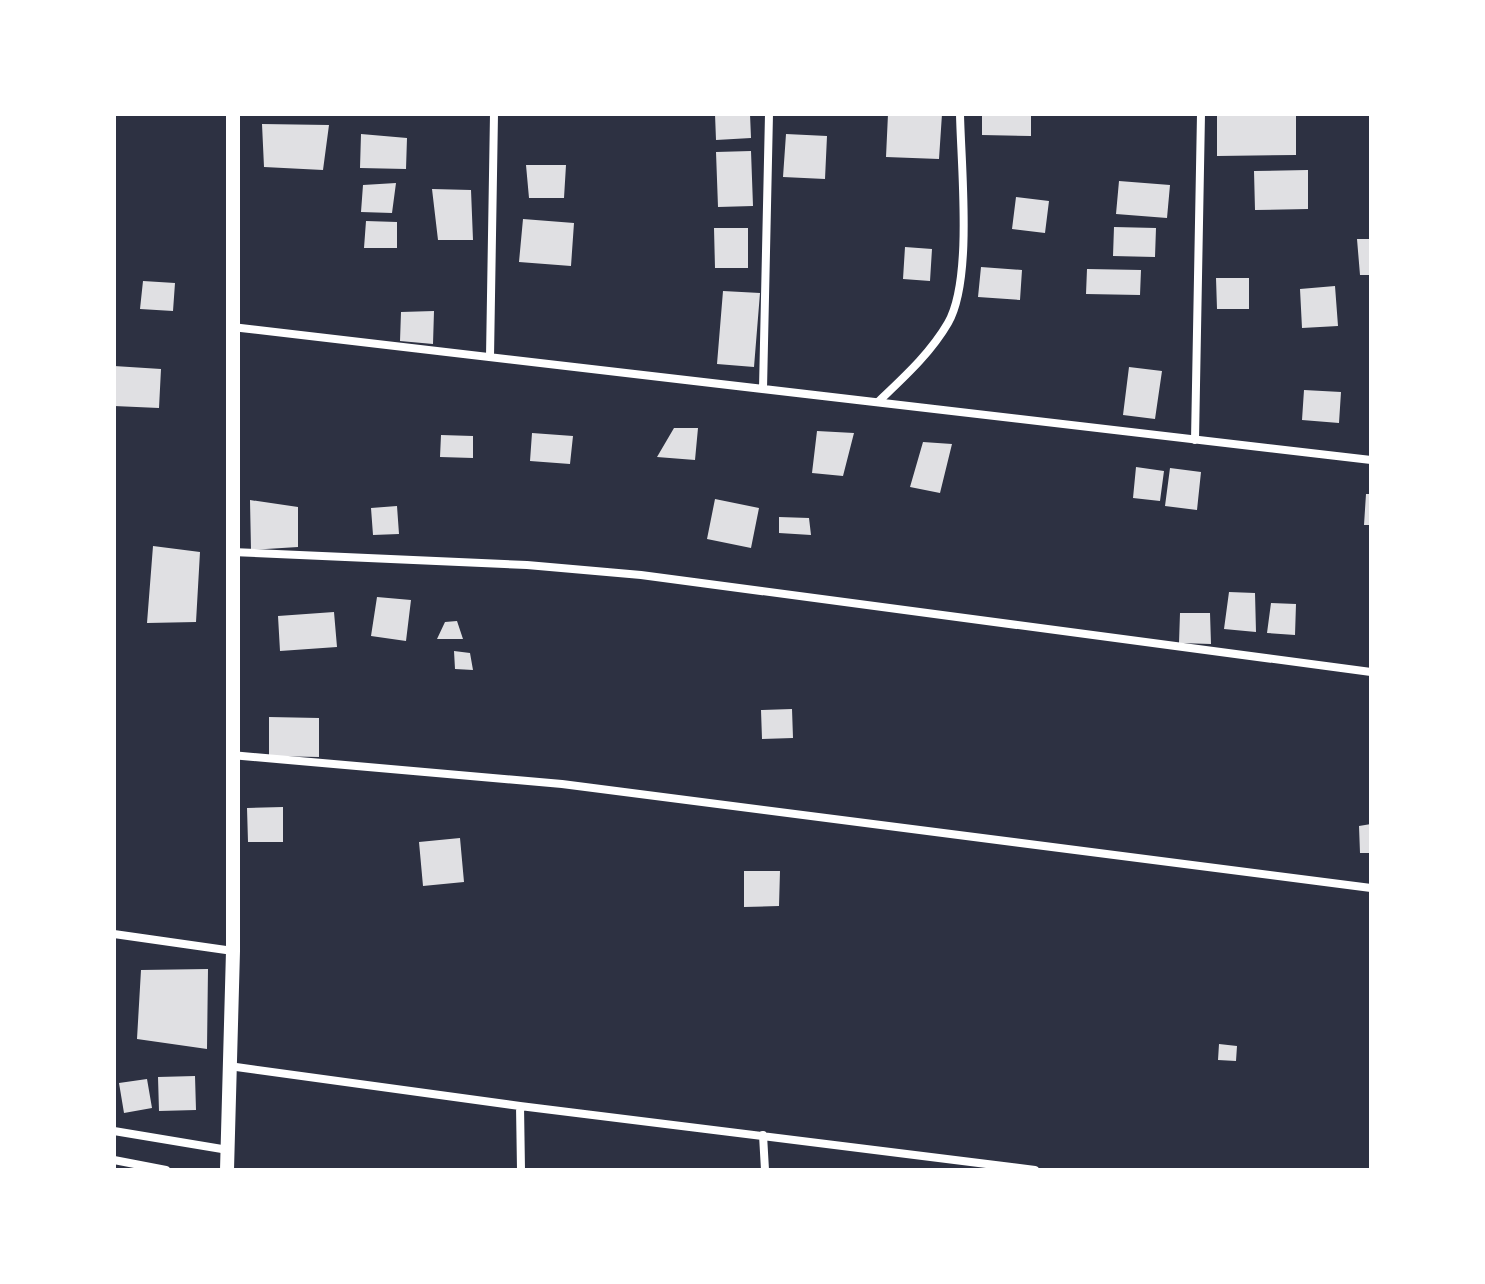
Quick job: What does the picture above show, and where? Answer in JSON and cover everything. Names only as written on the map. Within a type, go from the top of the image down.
[{"type":"street","points":[[227,1170],[233,951],[233,114]]},
{"type":"street","points":[[490,357],[494,114]]},
{"type":"street","points":[[763,389],[769,114]]},
{"type":"street","points":[[878,402],[918,363],[948,323],[957,305],[962,252],[960,114]]},
{"type":"street","points":[[1195,440],[1201,114]]},
{"type":"street","points":[[232,326],[1371,460]]},
{"type":"street","points":[[231,552],[527,565],[641,575],[1371,672]]},
{"type":"street","points":[[231,755],[562,784],[1371,888]]},
{"type":"street","points":[[114,934],[233,951]]},
{"type":"street","points":[[229,1066],[520,1106],[1035,1170]]},
{"type":"street","points":[[520,1106],[521,1170]]},
{"type":"street","points":[[114,1131],[228,1150]]},
{"type":"street","points":[[763,1135],[765,1170]]},
{"type":"street","points":[[114,1160],[166,1170]]},
{"type":"building","points":[[715,114],[750,114],[751,138],[716,140]]},
{"type":"building","points":[[888,114],[942,114],[939,159],[886,157]]},
{"type":"building","points":[[982,114],[1031,114],[1031,136],[982,135]]},
{"type":"building","points":[[1217,114],[1296,114],[1296,155],[1217,156]]},
{"type":"building","points":[[262,124],[329,125],[323,170],[264,167]]},
{"type":"building","points":[[361,134],[407,138],[406,169],[360,168]]},
{"type":"building","points":[[786,134],[827,136],[825,179],[783,177]]},
{"type":"building","points":[[751,151],[753,206],[718,207],[716,152]]},
{"type":"building","points":[[526,165],[566,165],[564,198],[529,198]]},
{"type":"building","points":[[1308,170],[1308,209],[1255,210],[1254,171]]},
{"type":"building","points":[[1119,181],[1170,185],[1167,218],[1116,214]]},
{"type":"building","points":[[396,183],[392,213],[361,212],[363,185]]},
{"type":"building","points":[[432,189],[471,190],[473,240],[438,240]]},
{"type":"building","points":[[1016,197],[1049,201],[1045,233],[1012,229]]},
{"type":"building","points":[[523,219],[574,223],[571,266],[519,262]]},
{"type":"building","points":[[366,221],[397,222],[397,248],[364,248]]},
{"type":"building","points":[[1114,227],[1156,228],[1155,257],[1113,256]]},
{"type":"building","points":[[714,228],[748,228],[748,268],[715,268]]},
{"type":"building","points":[[1357,239],[1371,239],[1371,275],[1360,275]]},
{"type":"building","points":[[905,247],[932,249],[930,281],[903,279]]},
{"type":"building","points":[[981,267],[1022,270],[1020,300],[978,297]]},
{"type":"building","points":[[1087,269],[1141,270],[1140,295],[1086,294]]},
{"type":"building","points":[[1216,278],[1249,278],[1249,309],[1217,309]]},
{"type":"building","points":[[143,281],[175,283],[173,311],[140,309]]},
{"type":"building","points":[[1335,286],[1338,326],[1302,328],[1300,289]]},
{"type":"building","points":[[723,291],[760,293],[754,367],[717,364]]},
{"type":"building","points":[[434,311],[433,344],[400,341],[401,312]]},
{"type":"building","points":[[114,366],[161,369],[159,408],[114,406]]},
{"type":"building","points":[[1129,367],[1162,371],[1155,419],[1123,415]]},
{"type":"building","points":[[1304,390],[1341,392],[1339,423],[1302,420]]},
{"type":"building","points":[[674,428],[698,428],[695,460],[657,457]]},
{"type":"building","points":[[817,431],[854,433],[843,476],[812,473]]},
{"type":"building","points":[[532,433],[573,436],[570,464],[530,461]]},
{"type":"building","points":[[441,435],[473,436],[473,458],[440,457]]},
{"type":"building","points":[[923,442],[952,444],[940,493],[910,487]]},
{"type":"building","points":[[1136,467],[1164,471],[1160,501],[1133,498]]},
{"type":"building","points":[[1170,468],[1201,472],[1197,510],[1165,506]]},
{"type":"building","points":[[1366,494],[1371,494],[1371,525],[1364,525]]},
{"type":"building","points":[[715,499],[759,508],[751,548],[707,539]]},
{"type":"building","points":[[250,500],[298,507],[298,547],[251,550]]},
{"type":"building","points":[[397,506],[399,534],[373,535],[371,508]]},
{"type":"building","points":[[779,517],[809,518],[811,535],[779,533]]},
{"type":"building","points":[[153,546],[200,552],[196,622],[147,623]]},
{"type":"building","points":[[1229,592],[1255,593],[1256,632],[1224,629]]},
{"type":"building","points":[[377,597],[411,600],[406,641],[371,636]]},
{"type":"building","points":[[1271,603],[1296,604],[1295,635],[1267,633]]},
{"type":"building","points":[[334,612],[337,647],[280,651],[278,616]]},
{"type":"building","points":[[1180,613],[1210,613],[1211,644],[1179,643]]},
{"type":"building","points":[[457,621],[463,639],[437,639],[445,622]]},
{"type":"building","points":[[454,651],[470,653],[473,670],[455,669]]},
{"type":"building","points":[[792,709],[793,738],[762,739],[761,710]]},
{"type":"building","points":[[269,717],[319,718],[319,757],[269,756]]},
{"type":"building","points":[[283,807],[283,842],[248,842],[247,808]]},
{"type":"building","points":[[1371,824],[1371,853],[1360,853],[1359,826]]},
{"type":"building","points":[[460,838],[464,882],[423,886],[419,842]]},
{"type":"building","points":[[744,871],[780,871],[779,906],[744,907]]},
{"type":"building","points":[[208,969],[207,1049],[137,1039],[141,970]]},
{"type":"building","points":[[1219,1044],[1237,1046],[1236,1061],[1218,1060]]},
{"type":"building","points":[[195,1076],[196,1110],[159,1111],[158,1077]]},
{"type":"building","points":[[147,1079],[152,1108],[124,1113],[119,1083]]}]
